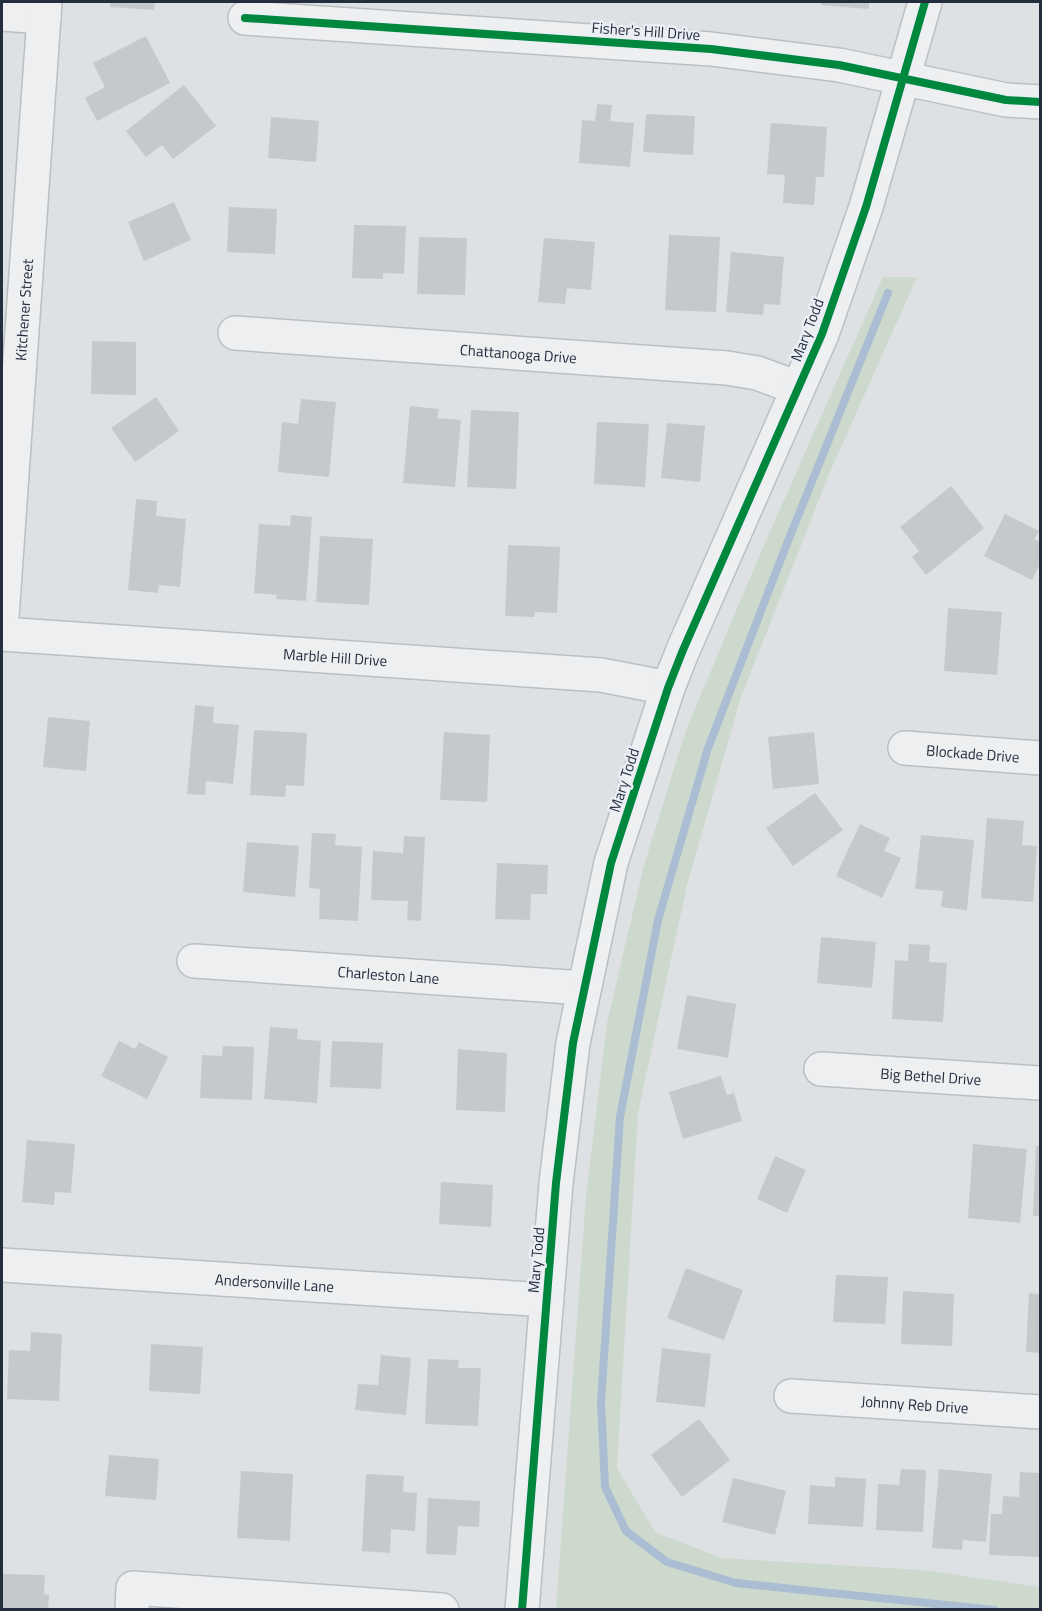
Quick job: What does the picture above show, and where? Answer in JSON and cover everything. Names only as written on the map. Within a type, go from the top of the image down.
[{"type":"street","name":"Mary Todd","points":[[522,1610],[556,1183],[573,1043],[611,863],[668,688],[822,334],[863,217],[905,78],[925,2]]},
{"type":"street","points":[[2,14],[44,9]]},
{"type":"street","name":"Kitchener Street","points":[[2,618],[44,9]]},
{"type":"street","name":"Fisher's Hill Drive","points":[[246,18],[711,49],[839,65],[1006,100],[1041,102]]},
{"type":"street","name":"Chattanooga Drive","points":[[235,333],[727,368],[757,373],[798,388]]},
{"type":"street","name":"Marble Hill Drive","points":[[2,634],[601,675],[668,688]]},
{"type":"street","name":"Blockade Drive","points":[[905,748],[1041,758]]},
{"type":"street","name":"Charleston Lane","points":[[194,960],[584,988]]},
{"type":"street","name":"Big Bethel Drive","points":[[821,1069],[1041,1083]]},
{"type":"street","name":"Andersonville Lane","points":[[2,1265],[547,1300]]},
{"type":"street","name":"Johnny Reb Drive","points":[[791,1396],[1041,1412]]},
{"type":"street","points":[[133,1599],[442,1610]]},
{"type":"shaded area","points":[[883,277],[917,277],[830,472],[741,697],[687,885],[638,1113],[617,1468],[655,1532],[721,1558],[923,1570],[1040,1587],[1040,1609],[556,1609],[586,1196],[607,1023],[644,865],[686,730],[760,554]]},
{"type":"building","points":[[110,2],[155,2],[154,10],[110,7]]},
{"type":"building","points":[[821,2],[869,2],[869,9],[821,5]]},
{"type":"building","points":[[146,36],[170,83],[97,121],[85,98],[105,87],[93,63]]},
{"type":"building","points":[[184,85],[216,126],[173,159],[162,145],[146,157],[126,131]]},
{"type":"building","points":[[597,104],[612,105],[610,121],[634,123],[630,167],[579,163],[582,120],[595,121]]},
{"type":"building","points":[[646,114],[695,116],[693,155],[643,152]]},
{"type":"building","points":[[271,117],[319,121],[316,162],[268,158]]},
{"type":"building","points":[[771,123],[827,127],[824,177],[816,177],[814,205],[783,203],[785,175],[767,174]]},
{"type":"building","points":[[174,202],[191,240],[144,261],[128,222]]},
{"type":"building","points":[[229,207],[277,209],[275,254],[227,252]]},
{"type":"building","points":[[354,225],[406,226],[404,274],[383,273],[383,279],[352,278]]},
{"type":"building","points":[[669,235],[720,237],[716,312],[665,310]]},
{"type":"building","points":[[419,237],[467,238],[465,295],[417,294]]},
{"type":"building","points":[[544,238],[595,242],[591,290],[567,288],[565,304],[538,302]]},
{"type":"building","points":[[731,252],[784,257],[780,305],[764,304],[763,315],[726,312]]},
{"type":"building","points":[[92,341],[136,342],[136,395],[91,394]]},
{"type":"building","points":[[156,397],[179,431],[135,462],[111,428]]},
{"type":"building","points":[[301,399],[336,402],[329,477],[278,472],[282,422],[298,424]]},
{"type":"building","points":[[410,406],[439,409],[437,418],[461,420],[455,487],[403,483]]},
{"type":"building","points":[[471,410],[519,412],[516,489],[467,487]]},
{"type":"building","points":[[597,422],[649,424],[645,487],[594,484]]},
{"type":"building","points":[[667,423],[705,426],[700,482],[661,478]]},
{"type":"building","points":[[951,486],[984,528],[926,575],[912,557],[919,551],[900,527]]},
{"type":"building","points":[[136,499],[157,501],[156,516],[186,519],[180,587],[159,585],[158,593],[128,590]]},
{"type":"building","points":[[1005,514],[1039,531],[1034,539],[1040,542],[1040,564],[1032,580],[984,556]]},
{"type":"building","points":[[291,515],[312,517],[306,601],[276,599],[277,595],[254,593],[259,524],[290,526]]},
{"type":"building","points":[[320,536],[373,539],[369,605],[316,602]]},
{"type":"building","points":[[508,545],[560,547],[557,613],[535,612],[534,617],[505,616]]},
{"type":"building","points":[[948,608],[1002,612],[997,675],[944,671]]},
{"type":"building","points":[[195,705],[214,707],[213,723],[239,725],[233,784],[206,781],[205,795],[187,794]]},
{"type":"building","points":[[48,717],[90,721],[86,771],[43,767]]},
{"type":"building","points":[[254,730],[307,733],[304,786],[286,785],[285,797],[250,795]]},
{"type":"building","points":[[444,732],[490,735],[487,802],[440,800]]},
{"type":"building","points":[[814,732],[819,784],[773,789],[768,737]]},
{"type":"building","points":[[815,793],[843,830],[793,866],[766,828]]},
{"type":"building","points":[[987,818],[1024,821],[1022,845],[1037,846],[1033,902],[981,898]]},
{"type":"building","points":[[860,824],[890,838],[884,851],[901,858],[882,898],[836,876]]},
{"type":"building","points":[[312,833],[336,834],[335,845],[362,847],[358,921],[319,919],[320,889],[309,888]]},
{"type":"building","points":[[921,835],[974,840],[967,910],[941,907],[943,891],[915,889]]},
{"type":"building","points":[[404,836],[425,837],[421,921],[407,920],[408,901],[371,900],[373,851],[403,853]]},
{"type":"building","points":[[247,842],[299,846],[295,897],[243,892]]},
{"type":"building","points":[[497,863],[548,865],[547,894],[531,894],[530,920],[495,919]]},
{"type":"building","points":[[821,937],[876,942],[872,988],[817,983]]},
{"type":"building","points":[[909,944],[930,945],[929,962],[947,963],[943,1022],[892,1019],[895,960],[908,961]]},
{"type":"building","points":[[687,995],[736,1004],[728,1058],[677,1049]]},
{"type":"building","points":[[270,1027],[298,1029],[297,1039],[321,1041],[317,1103],[264,1099]]},
{"type":"building","points":[[119,1041],[135,1049],[139,1042],[168,1057],[147,1099],[101,1076]]},
{"type":"building","points":[[332,1041],[383,1043],[381,1089],[330,1087]]},
{"type":"building","points":[[223,1046],[254,1047],[252,1100],[200,1098],[202,1055],[222,1056]]},
{"type":"building","points":[[458,1049],[507,1053],[505,1112],[456,1110]]},
{"type":"building","points":[[721,1076],[727,1095],[734,1093],[742,1121],[683,1139],[669,1092]]},
{"type":"building","points":[[27,1140],[75,1144],[71,1193],[55,1192],[54,1205],[22,1202]]},
{"type":"building","points":[[973,1144],[1027,1149],[1020,1223],[968,1218]]},
{"type":"building","points":[[1036,1146],[1040,1146],[1040,1216],[1033,1216]]},
{"type":"building","points":[[775,1156],[806,1170],[787,1213],[757,1199]]},
{"type":"building","points":[[441,1182],[493,1185],[491,1227],[439,1224]]},
{"type":"building","points":[[686,1268],[743,1290],[724,1340],[667,1318]]},
{"type":"building","points":[[836,1275],[888,1277],[885,1324],[833,1322]]},
{"type":"building","points":[[903,1291],[954,1294],[952,1346],[901,1344]]},
{"type":"building","points":[[1029,1293],[1040,1294],[1040,1353],[1026,1352]]},
{"type":"building","points":[[31,1332],[62,1334],[59,1401],[7,1399],[9,1350],[30,1351]]},
{"type":"building","points":[[151,1344],[203,1347],[200,1394],[149,1391]]},
{"type":"building","points":[[662,1348],[711,1354],[705,1407],[656,1402]]},
{"type":"building","points":[[381,1355],[411,1358],[406,1415],[355,1410],[358,1384],[378,1385]]},
{"type":"building","points":[[428,1359],[459,1360],[458,1368],[481,1368],[478,1426],[425,1424]]},
{"type":"building","points":[[699,1419],[730,1460],[682,1497],[651,1455]]},
{"type":"building","points":[[109,1455],[159,1459],[156,1500],[105,1496]]},
{"type":"building","points":[[901,1469],[926,1470],[923,1532],[876,1530],[878,1484],[899,1485]]},
{"type":"building","points":[[939,1469],[992,1474],[986,1542],[963,1540],[962,1550],[932,1548]]},
{"type":"building","points":[[241,1471],[293,1474],[290,1541],[237,1538]]},
{"type":"building","points":[[1020,1472],[1040,1473],[1040,1557],[989,1555],[991,1514],[1002,1514],[1003,1496],[1019,1497]]},
{"type":"building","points":[[366,1474],[404,1476],[403,1492],[417,1493],[415,1531],[391,1529],[390,1553],[362,1551]]},
{"type":"building","points":[[835,1477],[866,1479],[863,1527],[808,1524],[810,1485],[835,1487]]},
{"type":"building","points":[[733,1478],[786,1491],[775,1535],[722,1522]]},
{"type":"building","points":[[428,1498],[480,1501],[479,1527],[458,1526],[456,1555],[426,1554]]},
{"type":"building","points":[[2,1574],[45,1575],[44,1594],[49,1595],[48,1610],[2,1610]]},
{"type":"waterway","points":[[888,293],[708,748],[658,920],[620,1117],[601,1402],[605,1487],[626,1531],[667,1562],[736,1583],[994,1610]]},
{"type":"cycle path","points":[[522,1610],[556,1183],[573,1043],[611,863],[668,688],[683,650],[822,334],[866,207],[925,2]]},
{"type":"cycle path","points":[[245,18],[711,49],[839,65],[1006,100],[1040,102]]}]
